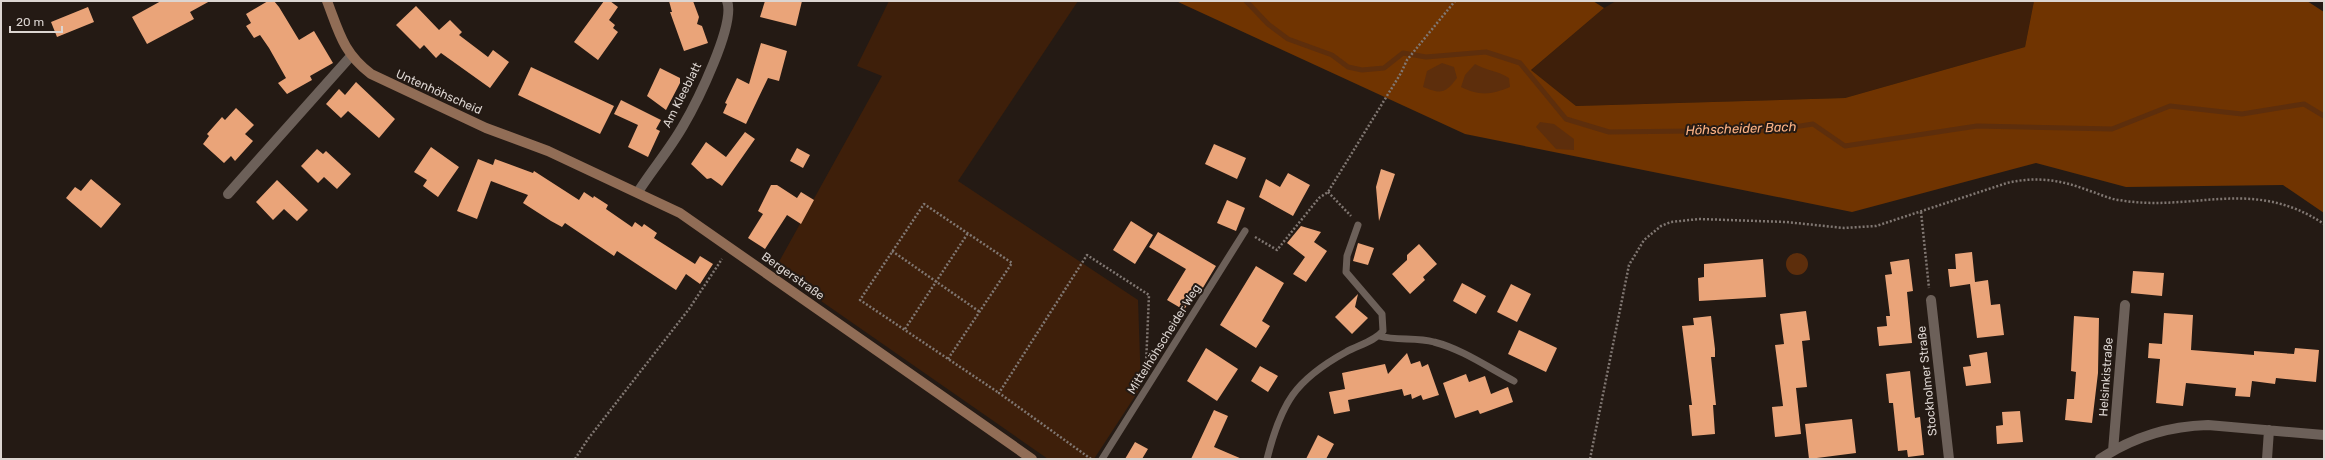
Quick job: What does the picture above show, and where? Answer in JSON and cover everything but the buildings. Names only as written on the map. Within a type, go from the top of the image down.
[{"type":"street","name":"Untenhöhscheid","points":[[327,1],[351,56],[371,74],[390,85],[486,128],[524,142]]},
{"type":"street","name":"Am Kleeblatt","points":[[638,192],[683,127],[708,75],[727,24],[727,1]]},
{"type":"street","points":[[228,194],[351,56]]},
{"type":"street","name":"Bergerstraße","points":[[524,142],[638,192],[680,213],[1032,459]]},
{"type":"street","name":"Stockholmer Straße","points":[[1931,300],[1949,459]]},
{"type":"street","name":"Helsinkistraße","points":[[2113,450],[2125,305]]},
{"type":"street","points":[[2100,459],[2113,450],[2155,433],[2192,425],[2324,435]]},
{"type":"street","points":[[2267,459],[2269,430]]},
{"type":"lane","points":[[1267,459],[1280,418],[1300,385],[1318,369],[1355,347],[1379,336],[1383,331],[1382,314],[1346,272],[1347,256],[1358,225]]},
{"type":"lane","name":"Mittelhöhscheider Weg","points":[[1102,459],[1245,231]]},
{"type":"lane","points":[[1379,336],[1393,340],[1420,339],[1435,342],[1514,381]]},
{"type":"path","points":[[1245,231],[1277,250],[1319,198],[1328,192],[1402,73],[1407,60],[1455,1]]},
{"type":"path","points":[[1590,459],[1628,265],[1637,248],[1652,232],[1666,224],[1682,220],[1786,222],[1844,228],[1876,226],[2007,183],[2024,179],[2042,178],[2078,187],[2118,200],[2140,203],[2215,198],[2270,200],[2298,209],[2324,224]]},
{"type":"path","points":[[1328,192],[1358,225]]},
{"type":"path","points":[[948,359],[1012,263],[924,204],[860,300],[904,330],[999,393],[1091,459]]},
{"type":"path","points":[[1921,212],[1931,300]]},
{"type":"path","points":[[904,330],[968,233]]},
{"type":"path","points":[[575,459],[689,308],[730,247]]},
{"type":"path","points":[[892,252],[980,312]]},
{"type":"path","points":[[999,393],[1087,255],[1149,295],[1146,389]]},
{"type":"shaded area","points":[[889,1],[1078,1],[958,181],[1138,300],[1141,387],[1094,459],[1048,459],[775,269],[882,76],[857,66]]},
{"type":"shaded area","points":[[1176,1],[1593,1],[1604,8],[1531,70],[1576,106],[1845,98],[2025,47],[2034,1],[2307,1],[2324,12],[2324,213],[2283,185],[2126,187],[2036,163],[1852,212],[1465,134]]},
{"type":"shaded area","points":[[1616,1],[2034,1],[2025,47],[1845,98],[1576,106],[1531,70],[1604,8]]},
{"type":"shaded area","points":[[1442,63],[1454,67],[1457,78],[1446,90],[1434,91],[1423,87],[1427,71]]},
{"type":"shaded area","points":[[1475,64],[1509,78],[1510,87],[1497,92],[1479,93],[1461,87],[1465,75]]},
{"type":"shaded area","points":[[1540,122],[1554,124],[1574,139],[1574,150],[1556,149],[1536,127]]},
{"type":"shaded area","points":[[1793,253],[1801,253],[1808,260],[1808,268],[1801,275],[1793,275],[1786,268],[1786,260]]},
{"type":"waterway","name":"Höhscheider Bach","points":[[1246,1],[1268,24],[1288,39],[1332,55],[1348,67],[1362,70],[1384,68],[1403,53],[1426,57],[1486,52],[1520,63],[1566,119],[1609,132],[1775,130],[1813,124],[1845,146],[1977,126],[2112,129],[2170,106],[2242,114],[2304,104],[2324,116]]}]
